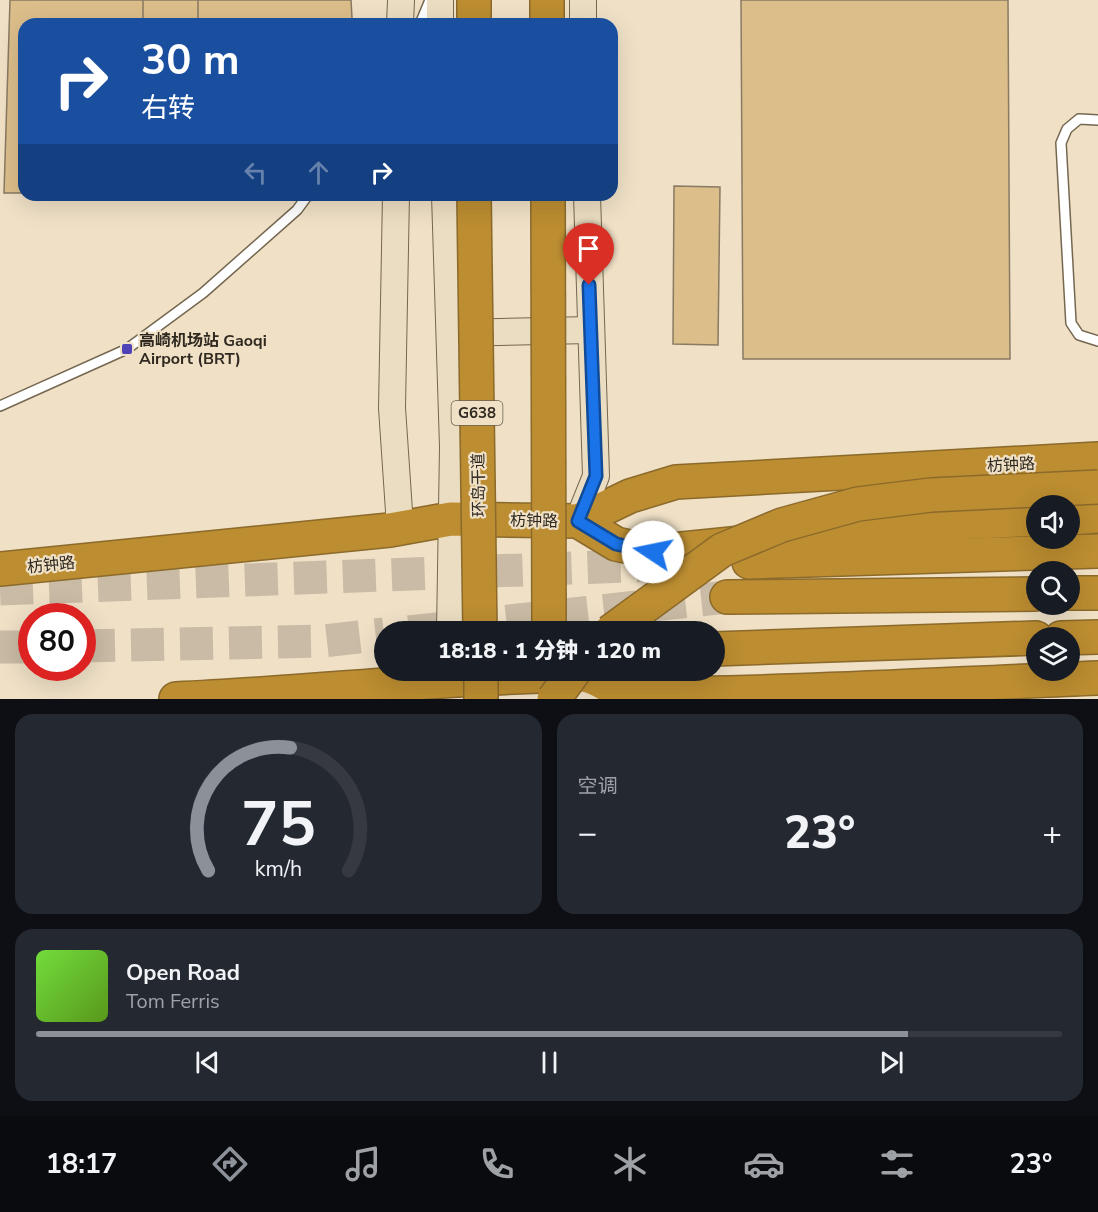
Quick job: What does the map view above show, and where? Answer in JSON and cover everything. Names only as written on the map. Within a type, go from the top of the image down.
[{"type":"highway","points":[[474,0],[474,18]]},
{"type":"highway","points":[[547,0],[547,18]]},
{"type":"highway","name":"环岛干道","points":[[474,201],[480,621]]},
{"type":"highway","points":[[548,201],[549,621]]},
{"type":"highway","name":"枋钟路","points":[[0,569],[398,528],[451,519],[578,521],[630,496],[676,482],[1098,459]]},
{"type":"highway","points":[[625,621],[722,550],[782,525],[858,504],[931,495],[1098,487]]},
{"type":"highway","points":[[1080,517],[1098,516]]},
{"type":"highway","points":[[578,521],[616,544],[653,552],[914,525],[1026,520]]},
{"type":"highway","points":[[728,562],[1098,551]]},
{"type":"highway","points":[[1080,593],[1098,593]]},
{"type":"highway","points":[[727,597],[1026,594]]},
{"type":"highway","points":[[1080,637],[1098,637]]},
{"type":"highway","points":[[725,649],[1026,638]]},
{"type":"highway","points":[[590,681],[626,694],[706,694],[1098,678]]},
{"type":"highway","points":[[481,681],[481,699]]},
{"type":"highway","points":[[176,699],[517,681]]},
{"type":"highway","points":[[549,681],[549,699]]},
{"type":"highway","points":[[554,699],[582,681]]},
{"type":"main road","points":[[400,18],[401,0]]},
{"type":"main road","points":[[439,0],[440,18]]},
{"type":"main road","points":[[583,0],[584,18]]},
{"type":"main road","points":[[396,201],[392,408],[399,511],[398,528]]},
{"type":"main road","points":[[445,201],[453,447],[450,621]]},
{"type":"main road","points":[[578,521],[596,476],[587,201]]},
{"type":"main road","points":[[448,333],[590,330]]},
{"type":"lane","points":[[422,18],[430,0]]},
{"type":"lane","points":[[1098,120],[1079,119],[1067,129],[1061,143],[1071,323],[1080,335],[1098,341]]},
{"type":"lane","points":[[0,406],[126,349],[203,293],[297,210],[304,201]]},
{"type":"building","points":[[10,0],[351,0],[352,18],[18,18],[18,193],[4,193]]},
{"type":"building","points":[[143,0],[198,0],[198,18],[143,18]]},
{"type":"building","points":[[741,0],[1008,0],[1010,359],[743,359]]},
{"type":"building","points":[[674,186],[720,187],[718,345],[673,344]]},
{"type":"tunnel","points":[[0,589],[684,564]]},
{"type":"tunnel","points":[[509,621],[727,597]]},
{"type":"tunnel","points":[[96,646],[323,641],[374,635]]},
{"type":"tunnel","points":[[0,647],[18,647]]},
{"type":"place","name":"高崎机场站 Gaoqi Airport (BRT)","points":[[127,349]]},
{"type":"route","points":[[589,285],[596,476],[578,521],[616,544],[653,552]]}]
